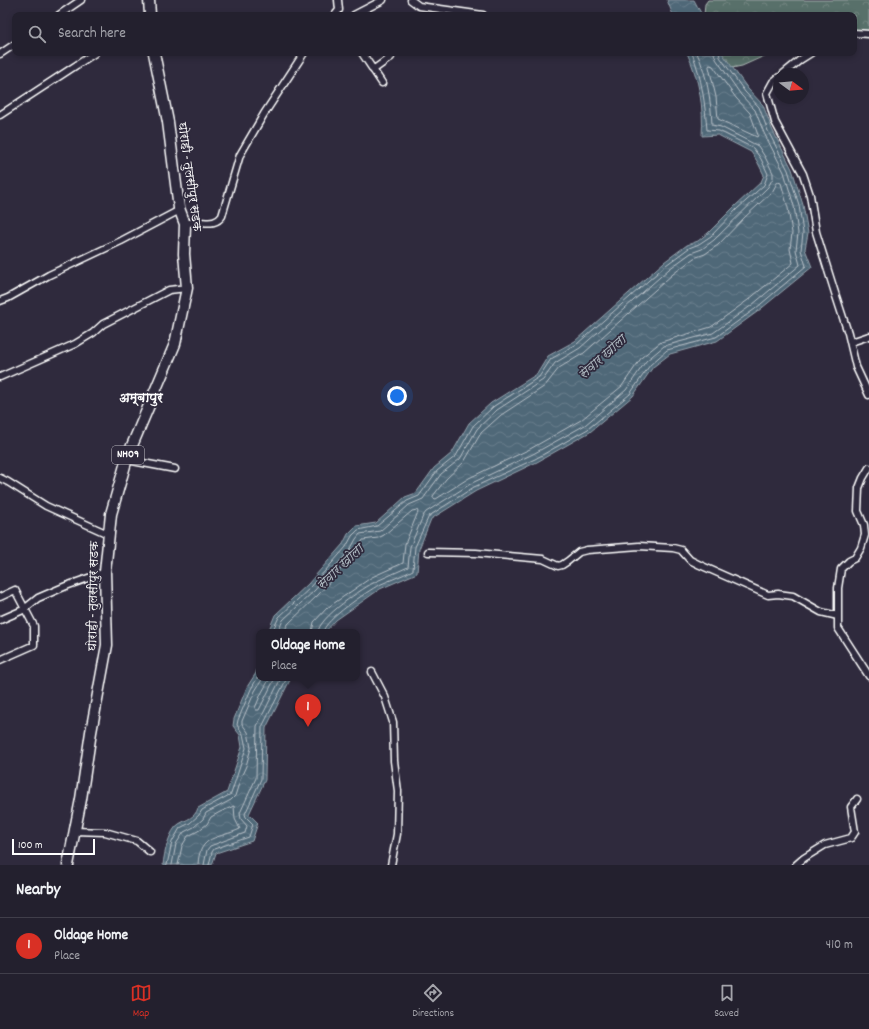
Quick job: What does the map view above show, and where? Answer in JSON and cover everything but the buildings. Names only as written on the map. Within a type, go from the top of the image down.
[{"type":"main road","points":[[149,0],[150,12]]},
{"type":"main road","name":"घोराही - तुलसीपुर सडक","points":[[68,865],[81,799],[91,732],[107,645],[105,572],[111,514],[127,460],[175,344],[188,288],[184,254],[185,224],[179,208],[168,122],[155,56]]},
{"type":"street","points":[[63,12],[81,0]]},
{"type":"street","points":[[338,0],[338,12]]},
{"type":"street","points":[[360,12],[383,0]]},
{"type":"street","points":[[410,0],[419,6],[462,12]]},
{"type":"street","points":[[857,33],[869,34]]},
{"type":"street","points":[[0,54],[12,46]]},
{"type":"street","points":[[0,115],[90,56]]},
{"type":"street","points":[[185,224],[215,222],[220,220],[240,155],[264,114],[302,56]]},
{"type":"street","points":[[364,56],[382,83]]},
{"type":"street","points":[[790,68],[806,56]]},
{"type":"street","points":[[374,70],[391,57]]},
{"type":"street","points":[[773,82],[767,93],[775,122],[803,174],[810,195],[816,232],[851,342],[856,367],[869,395]]},
{"type":"street","points":[[0,301],[49,275],[142,230],[176,212],[179,208]]},
{"type":"street","points":[[0,377],[75,344],[93,333],[102,324],[169,290],[188,288]]},
{"type":"street","points":[[851,342],[869,336]]},
{"type":"street","points":[[127,460],[175,469]]},
{"type":"street","points":[[869,468],[863,478],[858,495],[858,511],[864,525],[864,535],[861,548],[855,558],[849,561],[841,569],[838,588],[838,628],[869,676]]},
{"type":"street","points":[[0,478],[46,506],[108,534]]},
{"type":"street","points":[[428,552],[476,553],[543,559],[558,566],[568,561],[579,552],[587,550],[639,546],[674,548],[680,550],[690,560],[700,565],[768,595],[778,594],[793,596],[821,612],[838,616]]},
{"type":"street","points":[[0,620],[25,608],[38,598],[105,572]]},
{"type":"street","points":[[0,597],[15,590],[34,626],[34,645],[0,660]]},
{"type":"street","points":[[372,672],[386,697],[393,722],[394,761],[398,790],[397,834],[391,865]]},
{"type":"street","points":[[796,865],[824,845],[851,838],[855,832],[850,807],[857,799]]},
{"type":"street","points":[[74,831],[105,832],[131,839],[137,841],[150,852]]},
{"type":"green space","points":[[708,0],[869,0],[869,31],[857,31],[857,12],[704,12],[705,4]]},
{"type":"green space","points":[[717,56],[764,56],[742,66],[732,68]]},
{"type":"water","points":[[667,0],[694,0],[700,12],[672,12]]},
{"type":"water","name":"सेवार खोला","points":[[688,56],[724,56],[748,89],[763,105],[772,129],[792,169],[803,205],[808,233],[805,249],[812,267],[757,312],[717,341],[670,354],[653,367],[633,396],[590,432],[537,462],[476,491],[431,519],[419,549],[417,573],[380,589],[336,620],[328,629],[269,629],[275,615],[308,584],[343,544],[348,534],[356,526],[376,523],[405,497],[416,493],[434,468],[452,453],[469,423],[491,403],[537,374],[548,356],[575,341],[664,262],[687,245],[698,241],[708,233],[761,182],[764,175],[751,152],[718,135],[702,136],[700,93]]},
{"type":"water","points":[[256,673],[256,681],[290,681],[266,728],[265,780],[249,814],[258,823],[252,841],[216,853],[212,865],[163,865],[168,843],[175,827],[193,816],[198,808],[227,792],[242,747],[240,735],[233,726],[234,719],[247,687]]},
{"type":"place","name":"Oldage Home","points":[[308,727]]},
{"type":"district","name":"अम्बापुर","points":[[141,398]]}]
